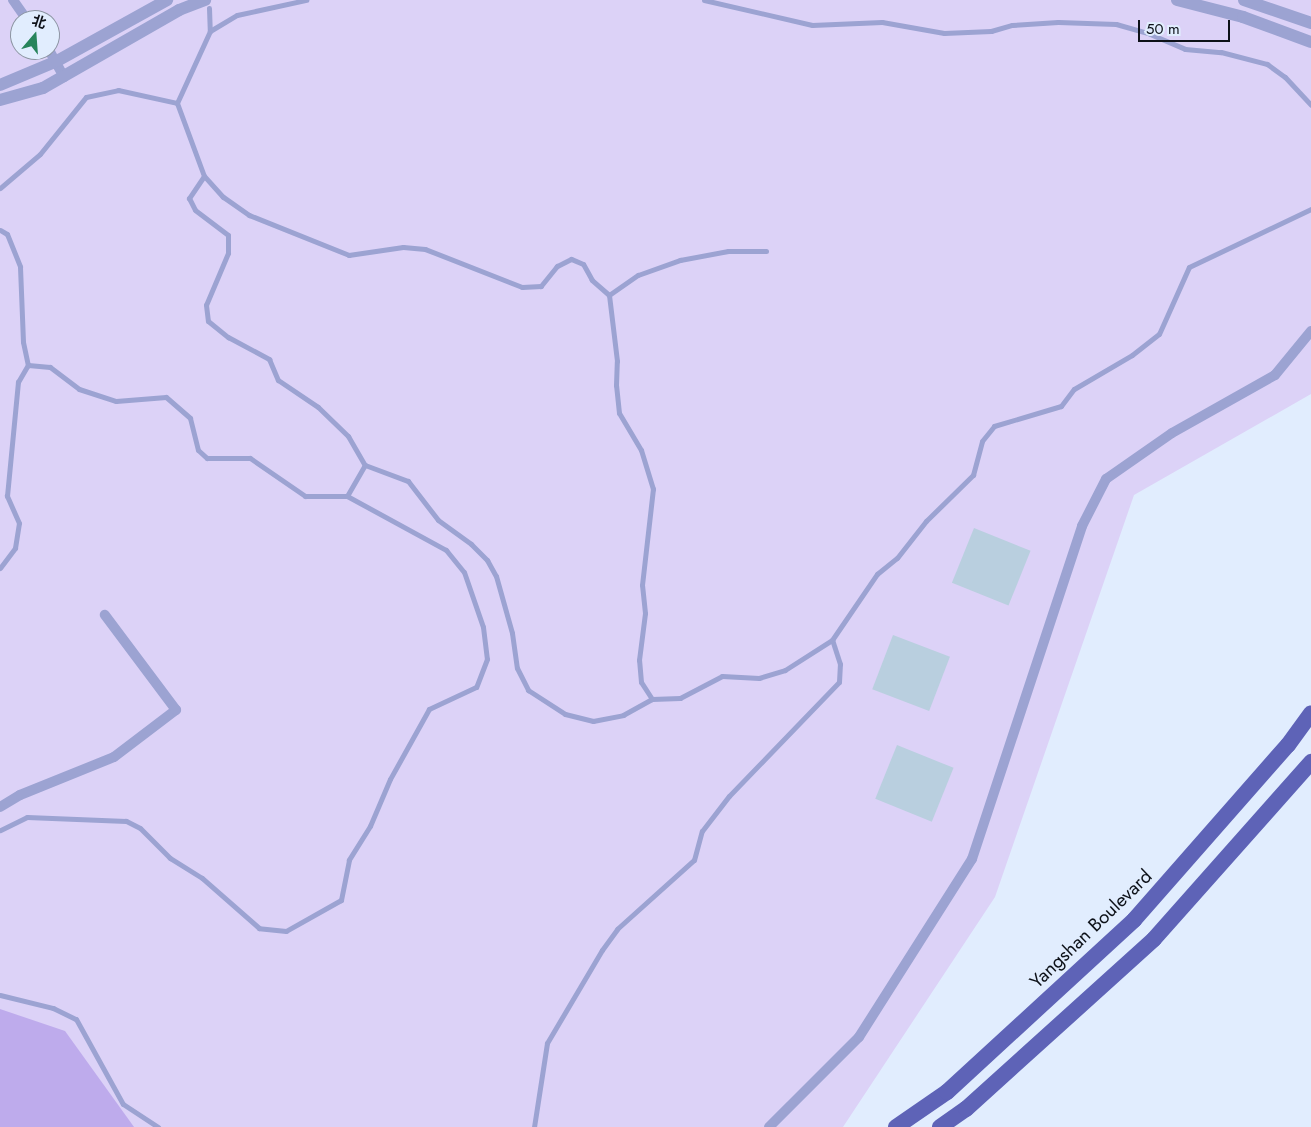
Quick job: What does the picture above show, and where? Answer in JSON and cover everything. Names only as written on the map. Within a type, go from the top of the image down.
[{"type":"main road","name":"Yangshan Boulevard","points":[[896,1127],[947,1092],[1134,920],[1288,745],[1311,713]]},
{"type":"main road","points":[[940,1127],[966,1109],[1154,939],[1311,762]]},
{"type":"street","points":[[0,85],[57,62],[167,0]]},
{"type":"street","points":[[1177,0],[1243,17],[1311,42]]},
{"type":"street","points":[[1244,0],[1311,23]]},
{"type":"street","points":[[0,100],[43,88],[180,10],[207,4]]},
{"type":"street","points":[[57,62],[64,77]]},
{"type":"street","points":[[769,1127],[858,1037],[972,859],[1082,526],[1106,479],[1172,433],[1275,375],[1311,331]]},
{"type":"street","points":[[0,807],[20,796],[114,757],[176,710],[105,615]]},
{"type":"lane","points":[[210,31],[237,15],[306,0]]},
{"type":"lane","points":[[704,0],[812,25],[882,22],[944,33],[991,31],[1012,25],[1058,22],[1116,24],[1150,34],[1185,49],[1221,52],[1268,64],[1285,77],[1311,106]]},
{"type":"lane","points":[[207,4],[210,31],[177,103],[204,176],[223,197],[249,215],[349,256],[403,248],[425,249],[522,287],[541,286],[557,266],[571,259],[583,264],[592,280],[609,295],[617,361],[616,386],[619,413],[641,450],[653,489],[642,585],[645,613],[639,660],[641,682],[652,699]]},
{"type":"lane","points":[[0,188],[40,154],[86,97],[118,90],[177,103]]},
{"type":"lane","points":[[204,176],[189,198],[195,210],[228,235],[228,253],[206,305],[208,321],[228,337],[269,359],[278,380],[318,407],[348,436],[365,465],[408,481],[438,520],[471,544],[486,560],[498,584],[517,668],[528,690],[565,714],[593,722],[623,715],[652,699],[680,698],[722,676],[759,678],[785,670],[832,640],[876,574],[897,558],[926,521],[973,475],[982,440],[994,426],[1061,406],[1074,389],[1132,355],[1159,334],[1189,267],[1311,209]]},
{"type":"lane","points":[[0,230],[7,234],[20,267],[23,342],[28,365],[18,382],[7,496],[20,523],[16,548],[0,568]]},
{"type":"lane","points":[[609,295],[638,276],[680,260],[728,251],[766,251]]},
{"type":"lane","points":[[0,830],[27,816],[126,821],[140,828],[170,858],[202,878],[259,928],[286,930],[341,900],[349,860],[370,826],[390,779],[429,709],[476,687],[487,659],[483,627],[464,572],[446,550],[347,496],[305,496],[250,458],[207,458],[198,450],[190,418],[166,397],[116,401],[79,390],[50,367],[28,365]]},
{"type":"lane","points":[[347,496],[365,465]]},
{"type":"lane","points":[[534,1127],[547,1043],[602,950],[617,929],[694,860],[702,831],[729,796],[839,682],[840,664],[832,640]]},
{"type":"lane","points":[[0,995],[53,1008],[76,1019],[123,1104],[158,1127]]},
{"type":"shaded area","points":[[0,0],[1311,0],[1311,394],[1134,495],[995,897],[843,1127],[0,1127]]},
{"type":"shaded area","points":[[0,1009],[65,1031],[134,1127],[0,1127]]},
{"type":"building","points":[[974,528],[1031,551],[1008,606],[952,583]]},
{"type":"building","points":[[893,635],[950,657],[929,711],[872,689]]},
{"type":"building","points":[[897,745],[954,768],[932,822],[875,799]]}]
